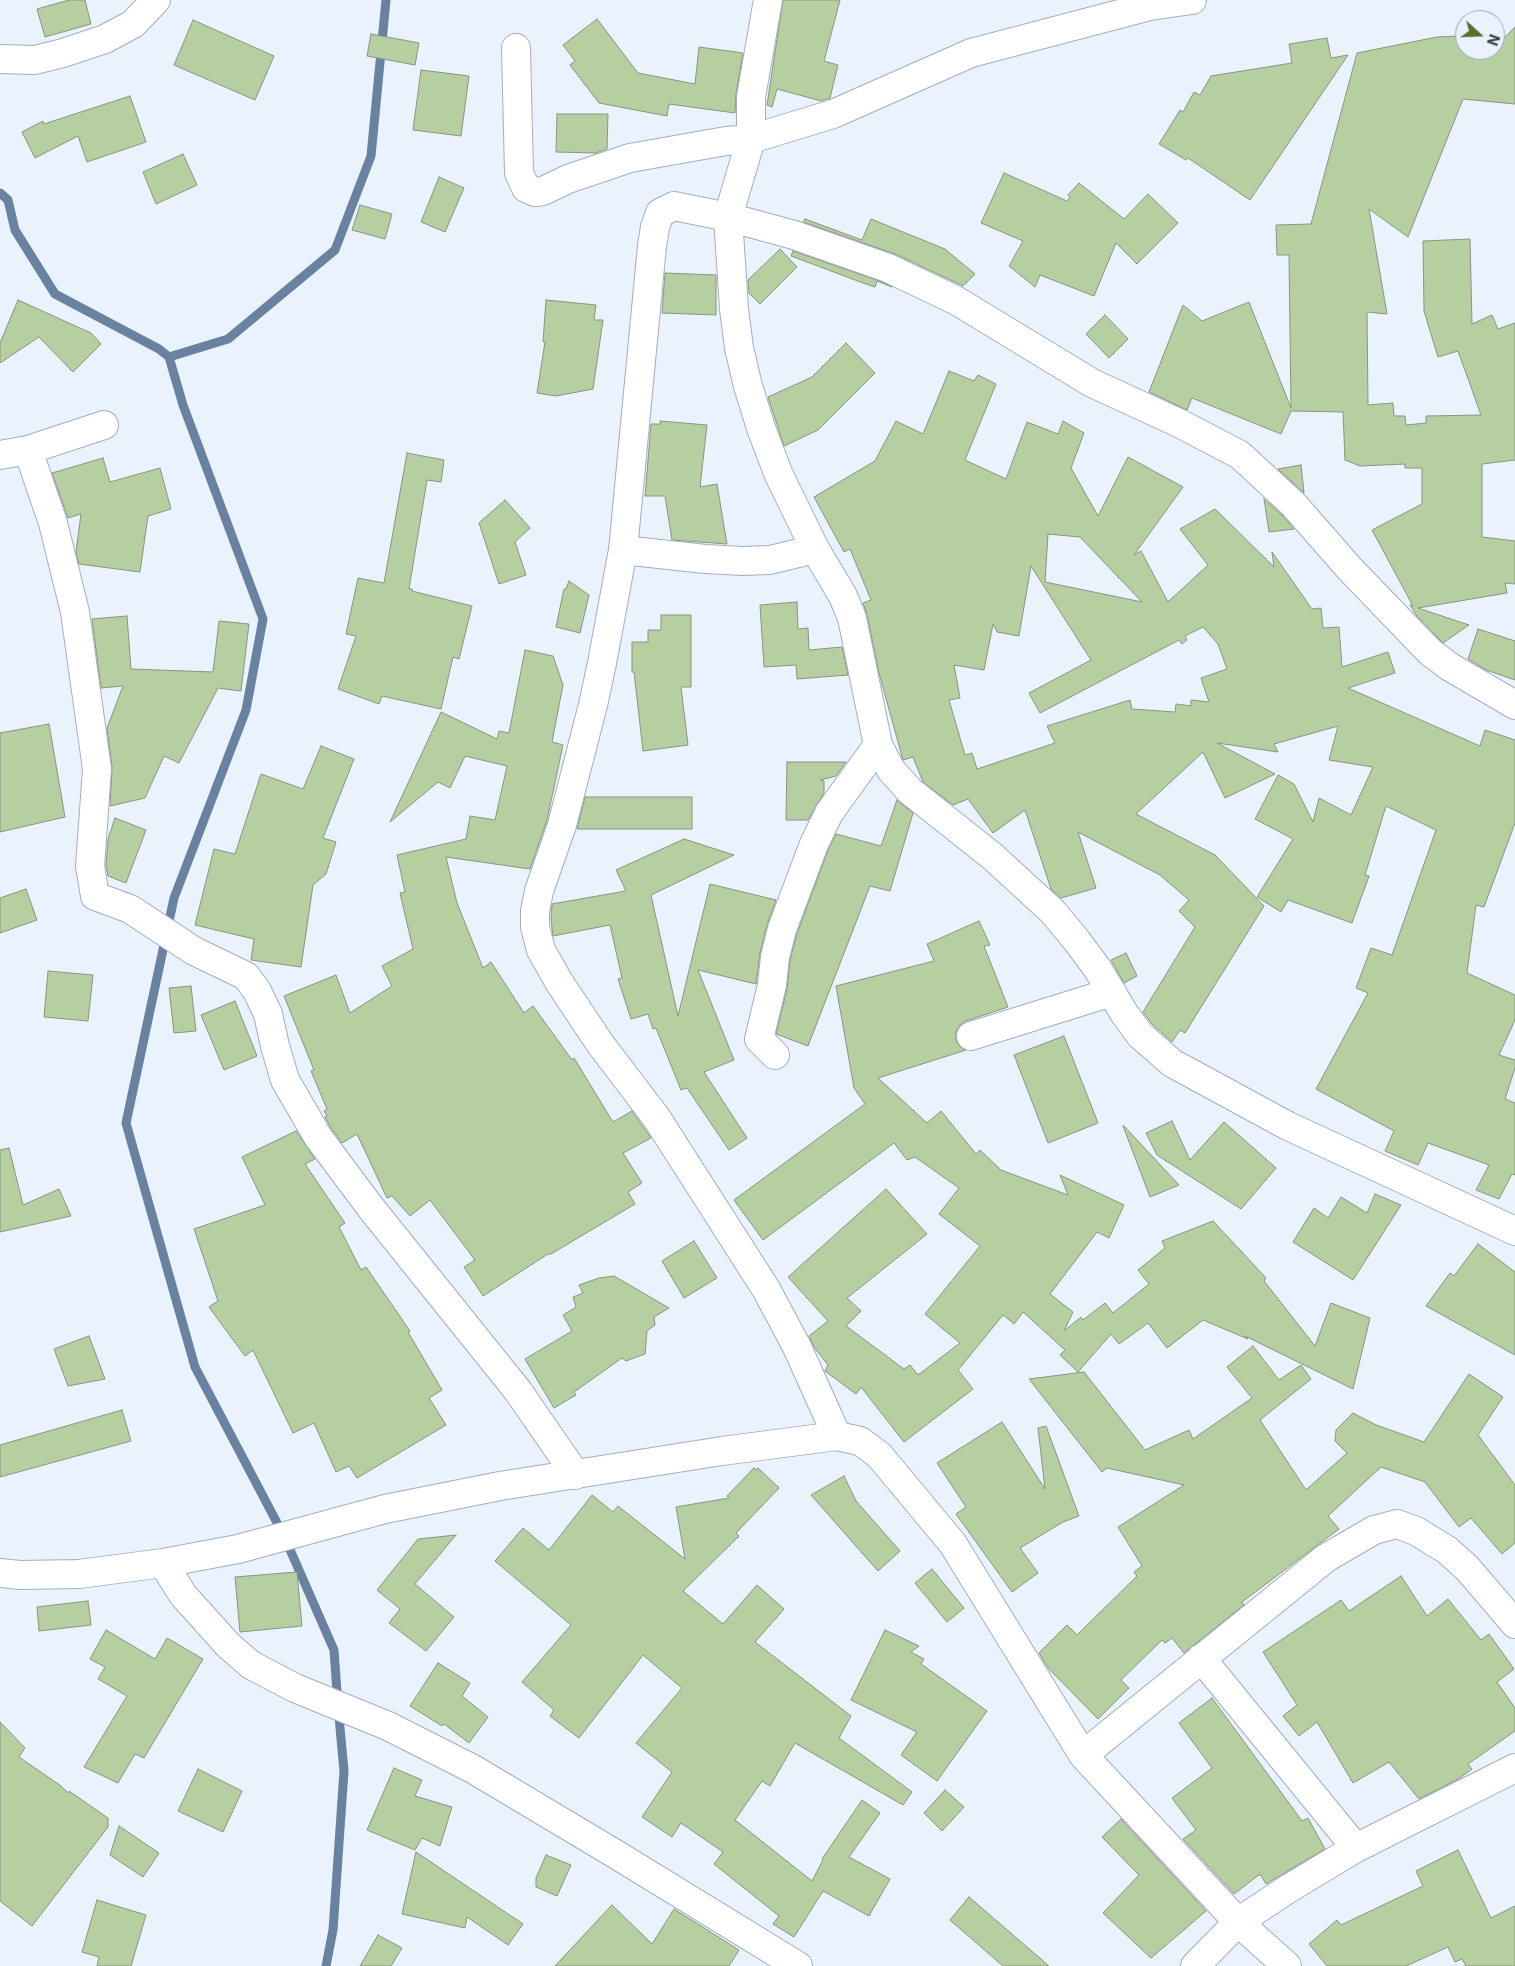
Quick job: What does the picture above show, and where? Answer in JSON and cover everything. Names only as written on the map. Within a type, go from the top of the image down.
[{"type":"street","points":[[0,59],[35,60],[63,53],[105,38],[134,24],[156,0]]},
{"type":"street","points":[[768,0],[751,97],[751,139],[728,218],[734,309],[739,348],[761,428],[778,473],[815,548],[843,596],[852,618],[878,744],[891,770],[910,790],[992,856],[1053,912],[1077,940],[1140,1035],[1172,1063],[1288,1126],[1515,1231]]},
{"type":"street","points":[[516,48],[519,173],[526,188],[535,192],[543,191],[568,179],[630,158],[751,139],[834,114],[972,53],[1150,6],[1192,0]]},
{"type":"street","points":[[837,1436],[797,1347],[766,1289],[656,1117],[601,1045],[559,982],[541,950],[536,927],[535,911],[539,891],[562,825],[580,757],[602,663],[623,550],[655,227],[660,213],[674,206],[728,218],[794,234],[888,268],[957,300],[1092,382],[1181,424],[1240,455],[1293,504],[1350,570],[1430,652],[1450,667],[1515,705]]},
{"type":"street","points":[[0,455],[28,450],[104,425]]},
{"type":"street","points":[[28,450],[52,524],[75,612],[97,769],[90,866],[95,896],[130,908],[194,951],[246,976],[257,991],[268,1014],[284,1080],[318,1137],[365,1201],[518,1391],[576,1475]]},
{"type":"street","points":[[623,550],[705,559],[770,560],[815,548]]},
{"type":"street","points":[[774,1055],[759,1039],[772,985],[775,957],[782,929],[814,844],[829,813],[878,744]]},
{"type":"street","points":[[971,1036],[1112,992]]},
{"type":"street","points":[[0,1573],[20,1575],[79,1574],[163,1563],[238,1549],[338,1521],[431,1499],[500,1486],[722,1451],[837,1436],[860,1441],[878,1455],[954,1544],[1083,1755],[1238,1922],[1288,1966]]},
{"type":"street","points":[[1083,1755],[1200,1658],[1326,1558],[1374,1530],[1397,1524],[1416,1531],[1447,1550],[1467,1568],[1515,1624]]},
{"type":"street","points":[[163,1563],[183,1594],[228,1645],[251,1665],[295,1688],[388,1726],[472,1769],[798,1966]]},
{"type":"street","points":[[1200,1658],[1356,1848]]},
{"type":"street","points":[[1195,1966],[1238,1922],[1356,1848],[1515,1768]]},
{"type":"building","points":[[69,0],[85,0],[91,24],[45,37],[37,9]]},
{"type":"building","points":[[783,0],[840,0],[824,61],[838,65],[830,98],[821,101],[777,89],[772,107],[767,105]]},
{"type":"building","points":[[597,19],[638,73],[695,84],[699,47],[743,53],[736,94],[735,113],[669,104],[667,116],[599,103],[570,65],[575,61],[563,45]]},
{"type":"building","points":[[193,20],[274,56],[255,100],[174,65]]},
{"type":"building","points":[[1515,27],[1515,104],[1463,99],[1408,237],[1369,209],[1387,314],[1367,312],[1368,405],[1393,403],[1394,416],[1405,416],[1406,425],[1426,423],[1426,416],[1481,415],[1458,351],[1438,357],[1424,311],[1423,241],[1470,239],[1472,324],[1492,315],[1498,329],[1515,323],[1515,460],[1482,464],[1482,537],[1515,541],[1515,584],[1505,583],[1507,593],[1418,608],[1469,625],[1443,643],[1417,616],[1410,605],[1413,606],[1372,530],[1422,504],[1422,468],[1405,468],[1405,464],[1360,466],[1345,460],[1343,412],[1291,411],[1281,434],[1192,398],[1187,410],[1149,392],[1183,305],[1202,321],[1249,302],[1291,408],[1289,255],[1277,255],[1276,225],[1311,224],[1357,53],[1437,37],[1455,36],[1455,60],[1505,60],[1505,37]]},
{"type":"building","points":[[371,34],[419,43],[415,65],[367,56]]},
{"type":"building","points":[[1327,38],[1331,58],[1348,55],[1250,200],[1188,158],[1186,160],[1159,144],[1180,110],[1183,112],[1194,92],[1200,95],[1211,76],[1292,63],[1289,44]]},
{"type":"building","points":[[421,70],[469,76],[461,136],[413,130]]},
{"type":"building","points":[[130,96],[146,142],[87,162],[78,136],[35,158],[22,132],[43,121],[44,124]]},
{"type":"building","points":[[557,114],[608,114],[607,149],[596,153],[556,152]]},
{"type":"building","points":[[183,154],[197,185],[156,204],[143,172]]},
{"type":"building","points":[[1004,173],[1067,201],[1070,197],[1068,195],[1079,183],[1124,219],[1148,194],[1178,223],[1137,264],[1116,243],[1094,296],[1040,275],[1035,287],[1009,266],[1023,241],[981,223]]},
{"type":"building","points":[[439,177],[464,188],[445,232],[421,222]]},
{"type":"building","points":[[360,205],[392,214],[385,239],[352,230]]},
{"type":"building","points":[[805,219],[862,240],[871,219],[945,249],[975,274],[963,286],[895,254],[803,222]]},
{"type":"building","points":[[780,249],[797,267],[760,304],[749,293],[748,280]]},
{"type":"building","points":[[793,251],[882,282],[892,287],[877,281],[875,287],[863,283],[791,256]]},
{"type":"building","points":[[665,273],[716,275],[716,315],[662,313]]},
{"type":"building","points":[[18,300],[91,333],[101,344],[73,372],[39,337],[0,363],[0,343]]},
{"type":"building","points":[[546,300],[596,305],[594,320],[603,320],[593,389],[556,396],[537,393],[545,342],[543,342]]},
{"type":"building","points":[[1105,315],[1128,339],[1109,358],[1086,334]]},
{"type":"building","points":[[846,343],[875,373],[818,430],[784,446],[768,397],[812,377]]},
{"type":"building","points":[[949,371],[974,381],[978,375],[996,384],[965,460],[1006,479],[1027,422],[1058,434],[1063,421],[1084,433],[1071,468],[1098,516],[1128,457],[1183,487],[1134,555],[1141,551],[1168,602],[1208,565],[1180,529],[1215,509],[1274,567],[1272,552],[1312,609],[1321,608],[1323,628],[1339,627],[1342,667],[1388,652],[1395,673],[1348,688],[1480,746],[1485,730],[1515,740],[1515,823],[1484,907],[1476,905],[1467,973],[1515,995],[1515,1020],[1499,1055],[1515,1060],[1515,1068],[1505,1099],[1515,1103],[1515,1175],[1512,1174],[1499,1199],[1476,1190],[1489,1165],[1428,1143],[1418,1165],[1385,1151],[1394,1131],[1316,1089],[1368,993],[1356,988],[1371,948],[1392,955],[1436,830],[1386,806],[1365,875],[1369,876],[1352,923],[1288,900],[1281,912],[1257,897],[1293,839],[1255,819],[1278,775],[1294,784],[1313,822],[1319,798],[1351,815],[1373,767],[1329,760],[1338,726],[1274,744],[1278,752],[1217,743],[1275,774],[1225,798],[1203,752],[1136,814],[1215,855],[1264,906],[1185,1033],[1180,1030],[1172,1042],[1152,1024],[1143,1012],[1195,927],[1179,911],[1189,900],[1160,875],[1078,832],[1096,888],[1061,898],[1051,889],[1025,810],[993,833],[968,799],[953,805],[923,782],[913,757],[903,760],[879,673],[863,603],[871,600],[850,549],[844,552],[814,497],[875,461],[896,421],[923,434]],"holes":[[[1048,534],[1080,537],[1142,602],[1045,582]],[[1031,566],[1091,660],[1029,693],[1040,713],[1179,640],[1182,644],[1187,640],[1185,636],[1203,627],[1218,644],[1227,669],[1201,678],[1209,702],[1191,700],[1191,706],[1176,704],[1175,712],[1132,709],[1130,700],[1047,726],[1055,743],[977,769],[972,753],[965,755],[949,700],[960,698],[954,665],[984,670],[993,624],[997,632],[1019,636]]]},
{"type":"building","points":[[660,421],[707,425],[700,487],[717,484],[727,544],[672,540],[665,496],[645,496],[651,424],[661,424]]},
{"type":"building","points":[[407,453],[444,460],[441,482],[427,480],[409,589],[472,606],[459,659],[453,657],[441,709],[382,696],[379,704],[338,689],[356,636],[346,634],[358,578],[384,583]]},
{"type":"building","points":[[103,458],[110,482],[160,468],[171,509],[148,516],[140,572],[79,564],[76,552],[81,514],[68,518],[52,473]]},
{"type":"building","points":[[1301,465],[1304,493],[1278,469]]},
{"type":"building","points":[[1264,499],[1282,515],[1294,529],[1269,532]]},
{"type":"building","points":[[505,500],[530,528],[515,542],[526,575],[499,584],[479,523]]},
{"type":"building","points":[[569,581],[589,595],[580,633],[556,627],[564,589],[566,589]]},
{"type":"building","points":[[797,602],[798,629],[808,628],[809,650],[842,647],[848,675],[797,679],[796,665],[764,667],[760,605]]},
{"type":"building","points":[[661,615],[691,615],[691,687],[681,687],[688,745],[643,751],[634,672],[632,672],[632,642],[648,642],[648,630],[661,630]]},
{"type":"building","points":[[127,616],[131,669],[213,672],[219,621],[249,624],[241,691],[218,688],[179,763],[164,756],[145,798],[110,806],[112,767],[107,728],[123,686],[101,688],[92,619]]},
{"type":"building","points":[[1478,629],[1515,641],[1515,680],[1486,670],[1468,659]]},
{"type":"building","points":[[525,650],[553,656],[563,685],[552,742],[563,745],[547,820],[530,869],[446,857],[457,903],[483,968],[491,962],[524,1013],[533,1006],[572,1060],[574,1058],[613,1122],[632,1111],[651,1138],[623,1153],[642,1183],[628,1192],[635,1204],[548,1254],[483,1296],[464,1267],[475,1260],[430,1200],[410,1216],[392,1196],[387,1198],[357,1134],[342,1143],[331,1128],[325,1117],[327,1116],[324,1111],[327,1109],[311,1071],[314,1070],[284,996],[336,975],[350,1013],[392,986],[382,966],[413,949],[400,893],[405,892],[397,855],[466,839],[470,816],[495,820],[507,766],[465,756],[450,788],[438,782],[390,822],[441,712],[497,739],[499,731],[509,733]]},
{"type":"building","points":[[49,724],[65,817],[0,832],[0,733]]},
{"type":"building","points":[[321,746],[354,759],[323,838],[336,842],[326,874],[313,885],[301,967],[251,960],[254,939],[195,925],[214,849],[235,854],[261,774],[303,789]]},
{"type":"building","points":[[787,762],[846,762],[836,776],[820,780],[824,781],[824,793],[808,820],[786,820]]},
{"type":"building","points":[[585,797],[692,797],[692,829],[577,829]]},
{"type":"building","points":[[897,800],[913,813],[890,891],[870,886],[808,1046],[776,1034],[787,989],[790,960],[797,934],[828,850],[836,834],[881,846]]},
{"type":"building","points":[[115,818],[146,830],[126,883],[108,876],[106,865],[108,839]]},
{"type":"building","points":[[684,839],[734,855],[651,895],[678,1016],[710,884],[776,900],[760,953],[756,984],[698,970],[734,1060],[704,1072],[747,1138],[729,1150],[687,1088],[681,1090],[656,1028],[653,1029],[648,1014],[631,1019],[618,979],[622,978],[610,925],[553,936],[552,904],[626,891],[616,870]]},
{"type":"building","points":[[26,889],[37,920],[0,933],[0,898]]},
{"type":"building","points":[[979,921],[990,945],[984,946],[1008,1007],[966,1021],[960,1025],[956,1032],[956,1040],[960,1047],[966,1050],[878,1078],[927,1123],[941,1111],[976,1154],[980,1150],[1001,1170],[1068,1195],[1060,1175],[1124,1205],[1109,1238],[1097,1232],[1050,1294],[1073,1312],[1064,1331],[1081,1317],[1083,1320],[1105,1303],[1113,1313],[1149,1284],[1138,1270],[1165,1248],[1162,1241],[1213,1221],[1266,1278],[1264,1281],[1315,1346],[1331,1303],[1370,1318],[1353,1389],[1245,1336],[1248,1339],[1203,1320],[1167,1348],[1148,1323],[1119,1344],[1111,1334],[1078,1372],[1060,1355],[1065,1350],[1023,1312],[1014,1324],[1003,1315],[958,1370],[973,1389],[904,1442],[861,1387],[856,1394],[825,1371],[828,1365],[814,1347],[809,1336],[828,1321],[788,1277],[886,1189],[927,1234],[847,1298],[861,1311],[846,1326],[904,1369],[910,1365],[918,1375],[960,1343],[925,1314],[980,1246],[939,1214],[959,1188],[915,1157],[907,1160],[894,1143],[763,1240],[734,1200],[865,1104],[854,1088],[836,986],[934,961],[927,944]]},
{"type":"building","points":[[1126,953],[1137,976],[1124,983],[1111,960]]},
{"type":"building","points":[[48,971],[93,975],[88,1021],[44,1017]]},
{"type":"building","points":[[191,986],[196,1031],[174,1033],[169,988]]},
{"type":"building","points":[[235,1001],[257,1056],[224,1070],[201,1015]]},
{"type":"building","points":[[1064,1036],[1098,1123],[1048,1143],[1014,1055]]},
{"type":"building","points":[[1172,1121],[1190,1160],[1224,1122],[1276,1168],[1241,1209],[1157,1155],[1146,1133]]},
{"type":"building","points":[[1124,1126],[1179,1185],[1150,1197]]},
{"type":"building","points":[[296,1131],[315,1159],[305,1164],[345,1223],[339,1227],[361,1270],[366,1267],[410,1331],[408,1332],[442,1390],[429,1398],[446,1425],[357,1478],[349,1466],[336,1472],[314,1423],[293,1433],[253,1350],[245,1356],[209,1307],[218,1301],[194,1229],[265,1205],[242,1157]]},
{"type":"building","points":[[9,1148],[23,1205],[59,1189],[71,1216],[0,1232],[0,1150]]},
{"type":"building","points":[[1375,1194],[1401,1205],[1353,1280],[1293,1242],[1314,1208],[1328,1218],[1341,1197],[1367,1213]]},
{"type":"building","points":[[694,1241],[717,1278],[684,1298],[662,1261]]},
{"type":"building","points":[[1478,1244],[1515,1272],[1515,1355],[1426,1306],[1450,1273],[1454,1276]]},
{"type":"building","points":[[614,1276],[669,1308],[654,1317],[655,1325],[647,1331],[645,1354],[626,1361],[622,1358],[574,1392],[576,1395],[554,1408],[525,1359],[572,1331],[563,1315],[576,1307],[573,1297],[583,1293],[579,1285],[599,1278]]},
{"type":"building","points":[[89,1336],[105,1379],[68,1386],[54,1349]]},
{"type":"building","points":[[1253,1346],[1279,1380],[1301,1365],[1311,1379],[1260,1420],[1306,1490],[1347,1453],[1335,1441],[1336,1430],[1353,1413],[1376,1425],[1424,1442],[1469,1374],[1503,1397],[1478,1435],[1515,1485],[1515,1543],[1502,1554],[1471,1518],[1459,1527],[1425,1482],[1381,1467],[1328,1516],[1339,1529],[1242,1602],[1244,1605],[1184,1653],[1172,1638],[1165,1643],[1162,1640],[1121,1680],[1129,1688],[1098,1719],[1048,1668],[1039,1653],[1067,1625],[1077,1635],[1137,1576],[1134,1572],[1142,1566],[1118,1527],[1184,1485],[1107,1468],[1102,1472],[1029,1379],[1084,1372],[1145,1450],[1189,1430],[1193,1439],[1252,1398],[1227,1367]]},
{"type":"building","points":[[122,1410],[131,1441],[0,1477],[0,1445]]},
{"type":"building","points":[[1002,1422],[1045,1489],[1038,1428],[1046,1426],[1079,1516],[1063,1522],[1020,1548],[1038,1573],[1012,1592],[956,1514],[966,1507],[937,1463]]},
{"type":"building","points":[[754,1468],[757,1470],[758,1468],[779,1488],[736,1533],[739,1536],[683,1591],[723,1624],[757,1585],[784,1609],[755,1642],[851,1716],[839,1738],[912,1792],[903,1805],[795,1743],[770,1786],[762,1781],[735,1820],[812,1881],[822,1859],[862,1800],[880,1813],[849,1857],[890,1879],[869,1916],[823,1891],[794,1937],[773,1924],[779,1916],[714,1864],[723,1852],[681,1823],[672,1837],[642,1817],[672,1772],[636,1743],[682,1688],[643,1655],[579,1738],[550,1716],[554,1710],[522,1682],[571,1625],[495,1561],[523,1528],[549,1550],[592,1495],[613,1512],[618,1506],[685,1559],[676,1507],[729,1498],[727,1496]]},
{"type":"building","points":[[844,1476],[856,1501],[900,1551],[878,1571],[811,1495]]},
{"type":"building","points":[[456,1535],[415,1584],[454,1617],[426,1651],[389,1623],[400,1609],[377,1590],[418,1539]]},
{"type":"building","points":[[932,1569],[964,1608],[947,1622],[915,1583]]},
{"type":"building","points":[[297,1572],[302,1626],[240,1632],[235,1577]]},
{"type":"building","points":[[1401,1576],[1427,1616],[1448,1599],[1481,1640],[1489,1634],[1514,1669],[1497,1682],[1515,1708],[1515,1731],[1468,1764],[1472,1769],[1460,1778],[1419,1799],[1389,1762],[1353,1783],[1317,1722],[1299,1736],[1283,1716],[1297,1705],[1263,1652],[1341,1600],[1349,1611]]},
{"type":"building","points":[[88,1601],[91,1625],[39,1631],[37,1607]]},
{"type":"building","points":[[106,1630],[155,1659],[167,1638],[203,1659],[144,1758],[135,1754],[118,1783],[84,1767],[127,1696],[98,1679],[105,1667],[90,1659]]},
{"type":"building","points":[[885,1630],[919,1646],[911,1652],[924,1659],[921,1664],[987,1711],[937,1781],[901,1755],[917,1732],[851,1700]]},
{"type":"building","points":[[438,1663],[470,1683],[462,1696],[488,1717],[469,1743],[444,1724],[442,1726],[410,1706]]},
{"type":"building","points":[[1212,1698],[1302,1821],[1308,1818],[1325,1849],[1266,1884],[1260,1874],[1234,1894],[1183,1839],[1196,1830],[1172,1798],[1212,1768],[1179,1723]]},
{"type":"building","points":[[0,1722],[25,1748],[19,1757],[68,1793],[69,1791],[108,1818],[108,1827],[32,1926],[0,1901]]},
{"type":"building","points":[[394,1768],[422,1780],[415,1796],[452,1807],[440,1846],[422,1838],[415,1850],[367,1830]]},
{"type":"building","points":[[198,1769],[242,1791],[223,1832],[178,1811]]},
{"type":"building","points":[[945,1790],[964,1807],[942,1831],[924,1813]]},
{"type":"building","points":[[1121,1819],[1206,1911],[1151,1958],[1103,1913],[1139,1875],[1102,1837]]},
{"type":"building","points":[[119,1826],[159,1853],[143,1877],[110,1855]]},
{"type":"building","points":[[1458,1850],[1491,1918],[1515,1906],[1515,1966],[1466,1966],[1462,1959],[1455,1962],[1448,1947],[1406,1966],[1327,1966],[1309,1944],[1337,1920],[1341,1925],[1423,1886],[1416,1871]]},
{"type":"building","points":[[416,1852],[523,1924],[508,1945],[467,1917],[465,1928],[402,1914]]},
{"type":"building","points":[[546,1855],[571,1865],[557,1896],[536,1887],[536,1878]]},
{"type":"building","points":[[969,1897],[1049,1966],[1003,1966],[950,1920]]},
{"type":"building","points":[[97,1900],[146,1915],[131,1966],[97,1966],[99,1957],[82,1952]]},
{"type":"building","points":[[612,1905],[652,1944],[674,1909],[739,1950],[729,1966],[555,1966]]},
{"type":"building","points":[[378,1935],[402,1948],[391,1966],[360,1966]]},
{"type":"waterway","points":[[169,357],[228,339],[335,250],[371,156],[386,0]]},
{"type":"waterway","points":[[0,193],[8,200],[15,230],[55,294],[159,349],[169,357],[183,405],[263,619],[246,710],[174,898],[126,1123],[195,1367],[284,1536],[334,1650],[344,1771],[333,1930],[326,1966]]}]
